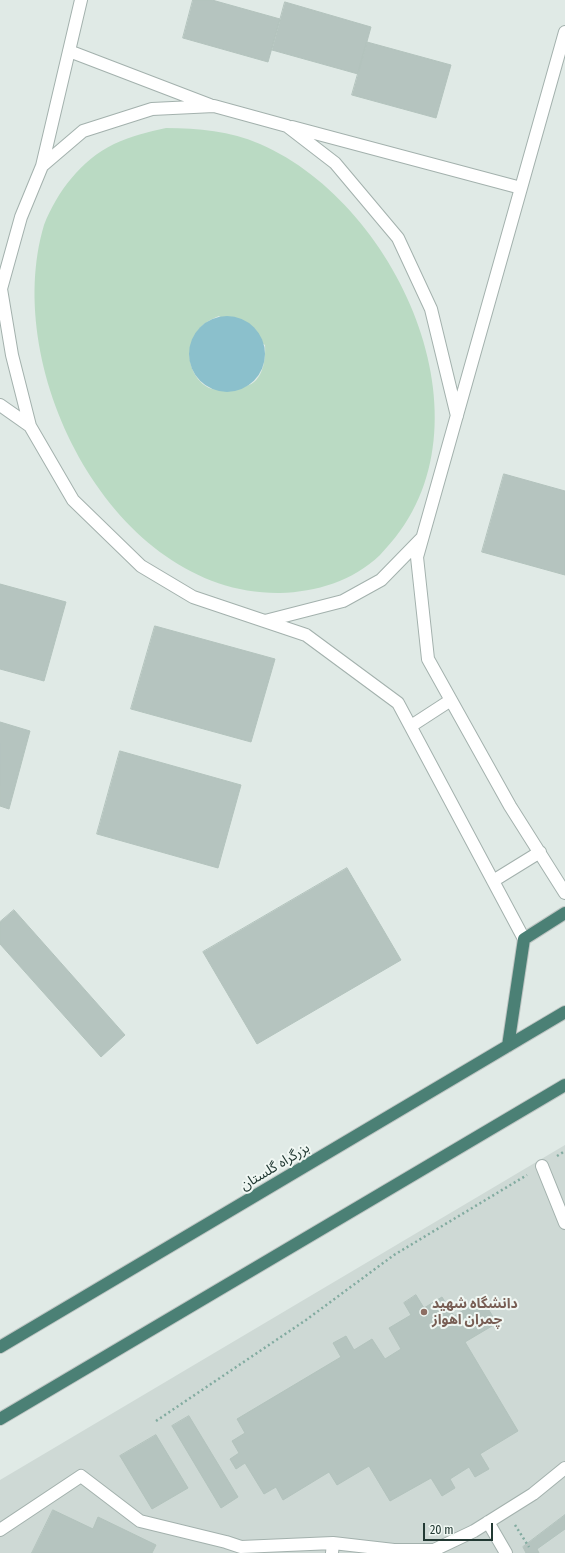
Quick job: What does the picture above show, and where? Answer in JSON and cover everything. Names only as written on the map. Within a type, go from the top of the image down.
[{"type":"highway","points":[[508,1046],[524,938],[565,913]]},
{"type":"highway","name":"بزرگراه گلستان","points":[[0,1347],[565,1012]]},
{"type":"highway","points":[[0,1419],[565,1085]]},
{"type":"lane","points":[[80,0],[42,166],[21,217],[1,290],[12,355],[30,426],[73,500],[141,566],[192,597],[306,635],[398,703],[524,938]]},
{"type":"lane","points":[[565,32],[418,557],[428,659],[510,806],[565,893]]},
{"type":"lane","points":[[69,51],[214,106],[521,188]]},
{"type":"lane","points":[[42,166],[83,131],[152,109],[214,106]]},
{"type":"lane","points":[[287,126],[335,162],[398,238],[431,309],[457,417]]},
{"type":"lane","points":[[0,404],[30,426]]},
{"type":"lane","points":[[265,621],[343,601],[381,580],[423,537]]},
{"type":"lane","points":[[410,726],[451,700]]},
{"type":"lane","points":[[493,881],[540,852]]},
{"type":"lane","points":[[542,1166],[565,1223]]},
{"type":"lane","points":[[0,1530],[81,1476],[140,1521],[241,1547],[434,1550],[506,1511],[533,1494],[565,1468]]},
{"type":"lane","points":[[488,1522],[506,1553]]},
{"type":"path","points":[[156,1421],[306,1320],[394,1255],[565,1151]]},
{"type":"path","points":[[506,1511],[529,1547]]},
{"type":"shaded area","name":"دانشگاه شهید چمران اهواز","points":[[565,1145],[565,1553],[0,1553],[0,1480]]},
{"type":"green space","points":[[166,128],[214,131],[237,136],[260,144],[311,174],[356,217],[392,269],[419,327],[433,388],[433,448],[416,505],[380,555],[358,572],[333,583],[307,590],[280,593],[221,584],[167,557],[121,516],[84,465],[56,407],[39,345],[35,283],[44,225],[63,189],[91,159],[120,141],[140,134]],"holes":[[[219,316],[265,345],[265,357],[260,375],[252,384],[244,387],[212,389],[200,382],[193,370],[190,356],[192,343],[202,326]]]},
{"type":"water","points":[[227,316],[242,319],[254,327],[262,339],[265,354],[262,369],[254,381],[242,389],[227,392],[212,389],[200,381],[192,369],[189,354],[192,339],[200,327],[212,319]]},
{"type":"building","points":[[193,0],[212,0],[280,19],[268,62],[183,38]]},
{"type":"building","points":[[285,2],[371,27],[358,74],[272,50]]},
{"type":"building","points":[[367,42],[451,65],[436,118],[352,95]]},
{"type":"building","points":[[504,474],[565,491],[565,575],[482,552]]},
{"type":"building","points":[[0,584],[66,602],[44,681],[0,669]]},
{"type":"building","points":[[155,626],[275,659],[251,742],[131,709]]},
{"type":"building","points":[[0,722],[30,731],[9,809],[0,806]]},
{"type":"building","points":[[120,751],[241,785],[218,868],[97,834]]},
{"type":"building","points":[[347,868],[401,960],[257,1044],[203,952]]},
{"type":"building","points":[[14,910],[125,1035],[101,1057],[0,944],[0,922]]},
{"type":"building","points":[[416,1295],[424,1308],[442,1297],[454,1316],[482,1299],[497,1323],[465,1342],[518,1431],[480,1454],[489,1469],[475,1477],[469,1467],[450,1479],[455,1488],[442,1496],[431,1478],[390,1501],[369,1466],[337,1485],[329,1472],[283,1500],[276,1487],[264,1494],[245,1463],[236,1469],[230,1459],[239,1453],[232,1441],[245,1433],[237,1419],[341,1357],[333,1343],[346,1336],[354,1350],[372,1339],[385,1359],[401,1349],[389,1328],[411,1315],[404,1303]]},
{"type":"building","points":[[189,1416],[238,1497],[221,1508],[172,1426]]},
{"type":"building","points":[[156,1435],[188,1488],[152,1509],[120,1456]]},
{"type":"building","points":[[53,1510],[93,1529],[98,1517],[156,1545],[152,1553],[32,1553]]},
{"type":"building","points":[[565,1515],[565,1529],[537,1549],[539,1553],[526,1553],[523,1547]]},
{"type":"place","name":"دانشگاه شهید چمران اهواز","points":[[424,1312]]}]
